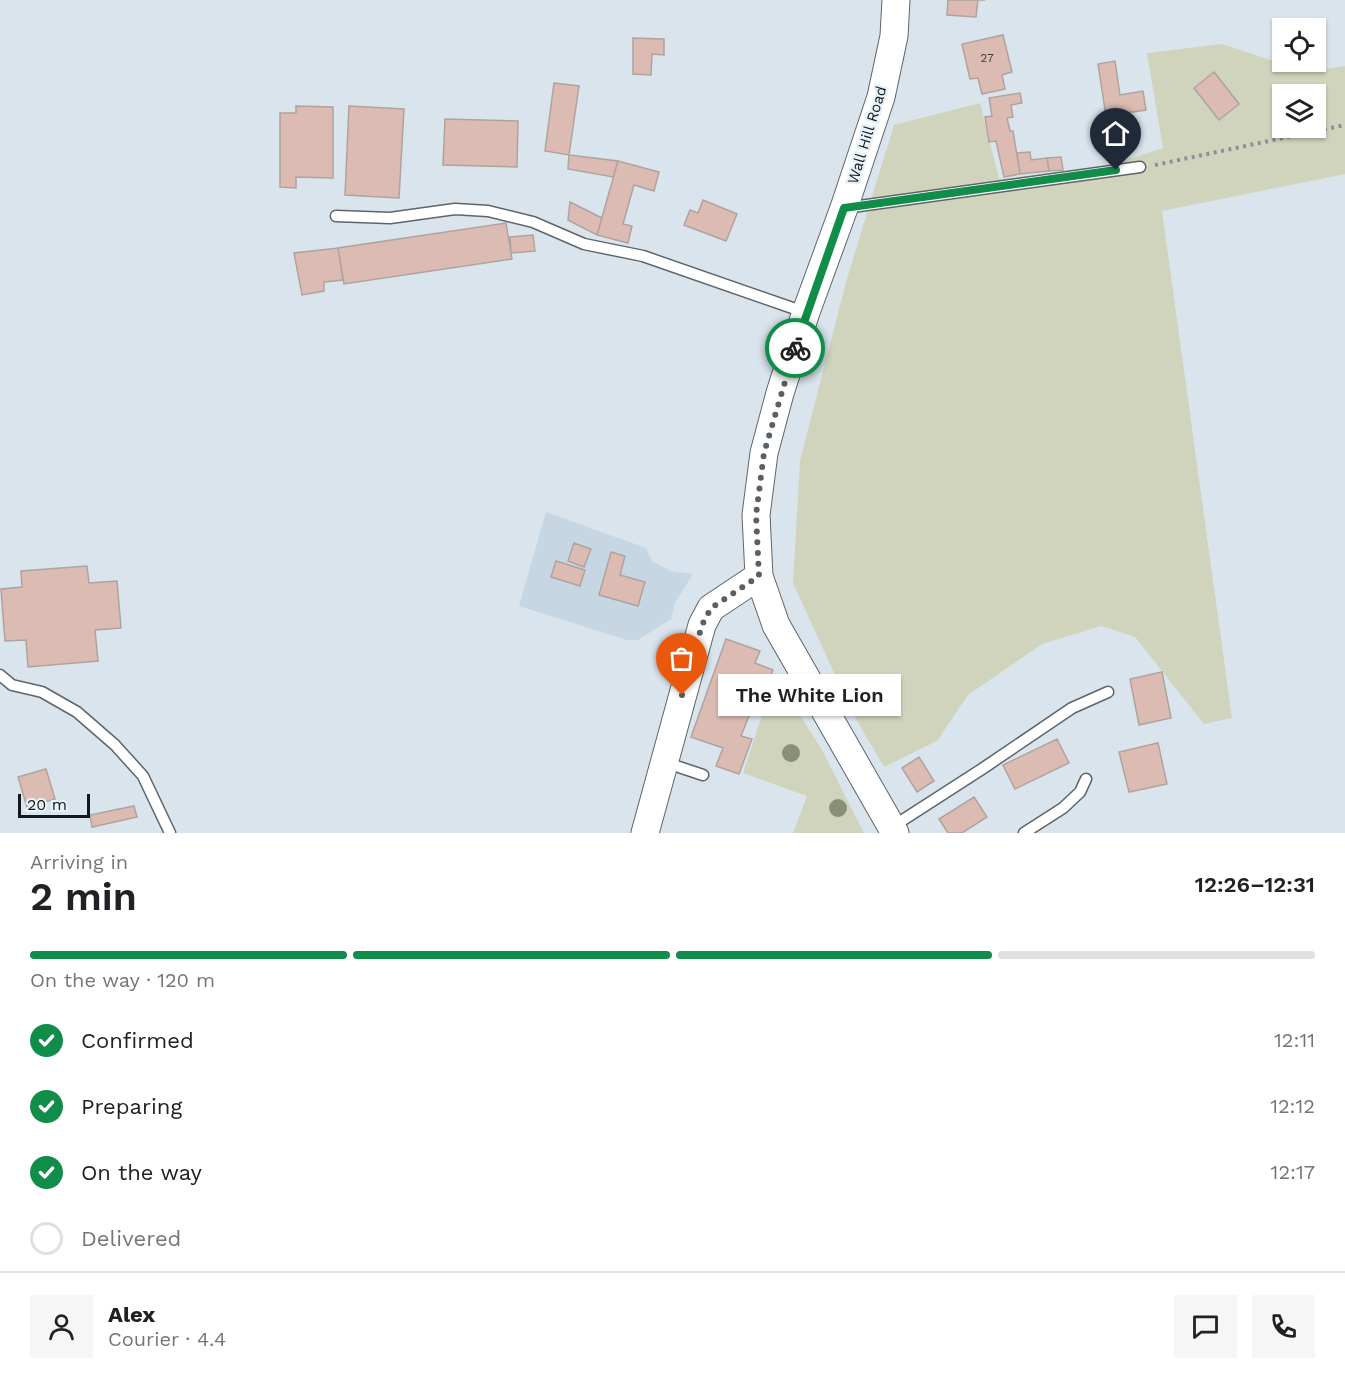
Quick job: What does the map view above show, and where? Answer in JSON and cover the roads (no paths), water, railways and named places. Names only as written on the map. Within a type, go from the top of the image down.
[{"type":"street","name":"Wall Hill Road","points":[[894,830],[776,625],[759,576],[756,515],[764,453],[806,312],[881,97],[894,36],[896,0]]},
{"type":"street","points":[[645,833],[702,625],[711,608],[759,576]]},
{"type":"lane","points":[[844,208],[1140,167]]},
{"type":"lane","points":[[336,216],[390,218],[455,209],[488,211],[533,222],[584,244],[654,260],[806,312]]},
{"type":"lane","points":[[0,675],[12,686],[42,692],[77,712],[115,745],[143,777],[170,833]]},
{"type":"lane","points":[[894,830],[1071,708],[1108,692]]},
{"type":"lane","points":[[664,761],[703,775]]},
{"type":"lane","points":[[1024,833],[1063,808],[1080,792],[1086,779]]},
{"type":"place","name":"The White Lion","points":[[682,695]]}]
